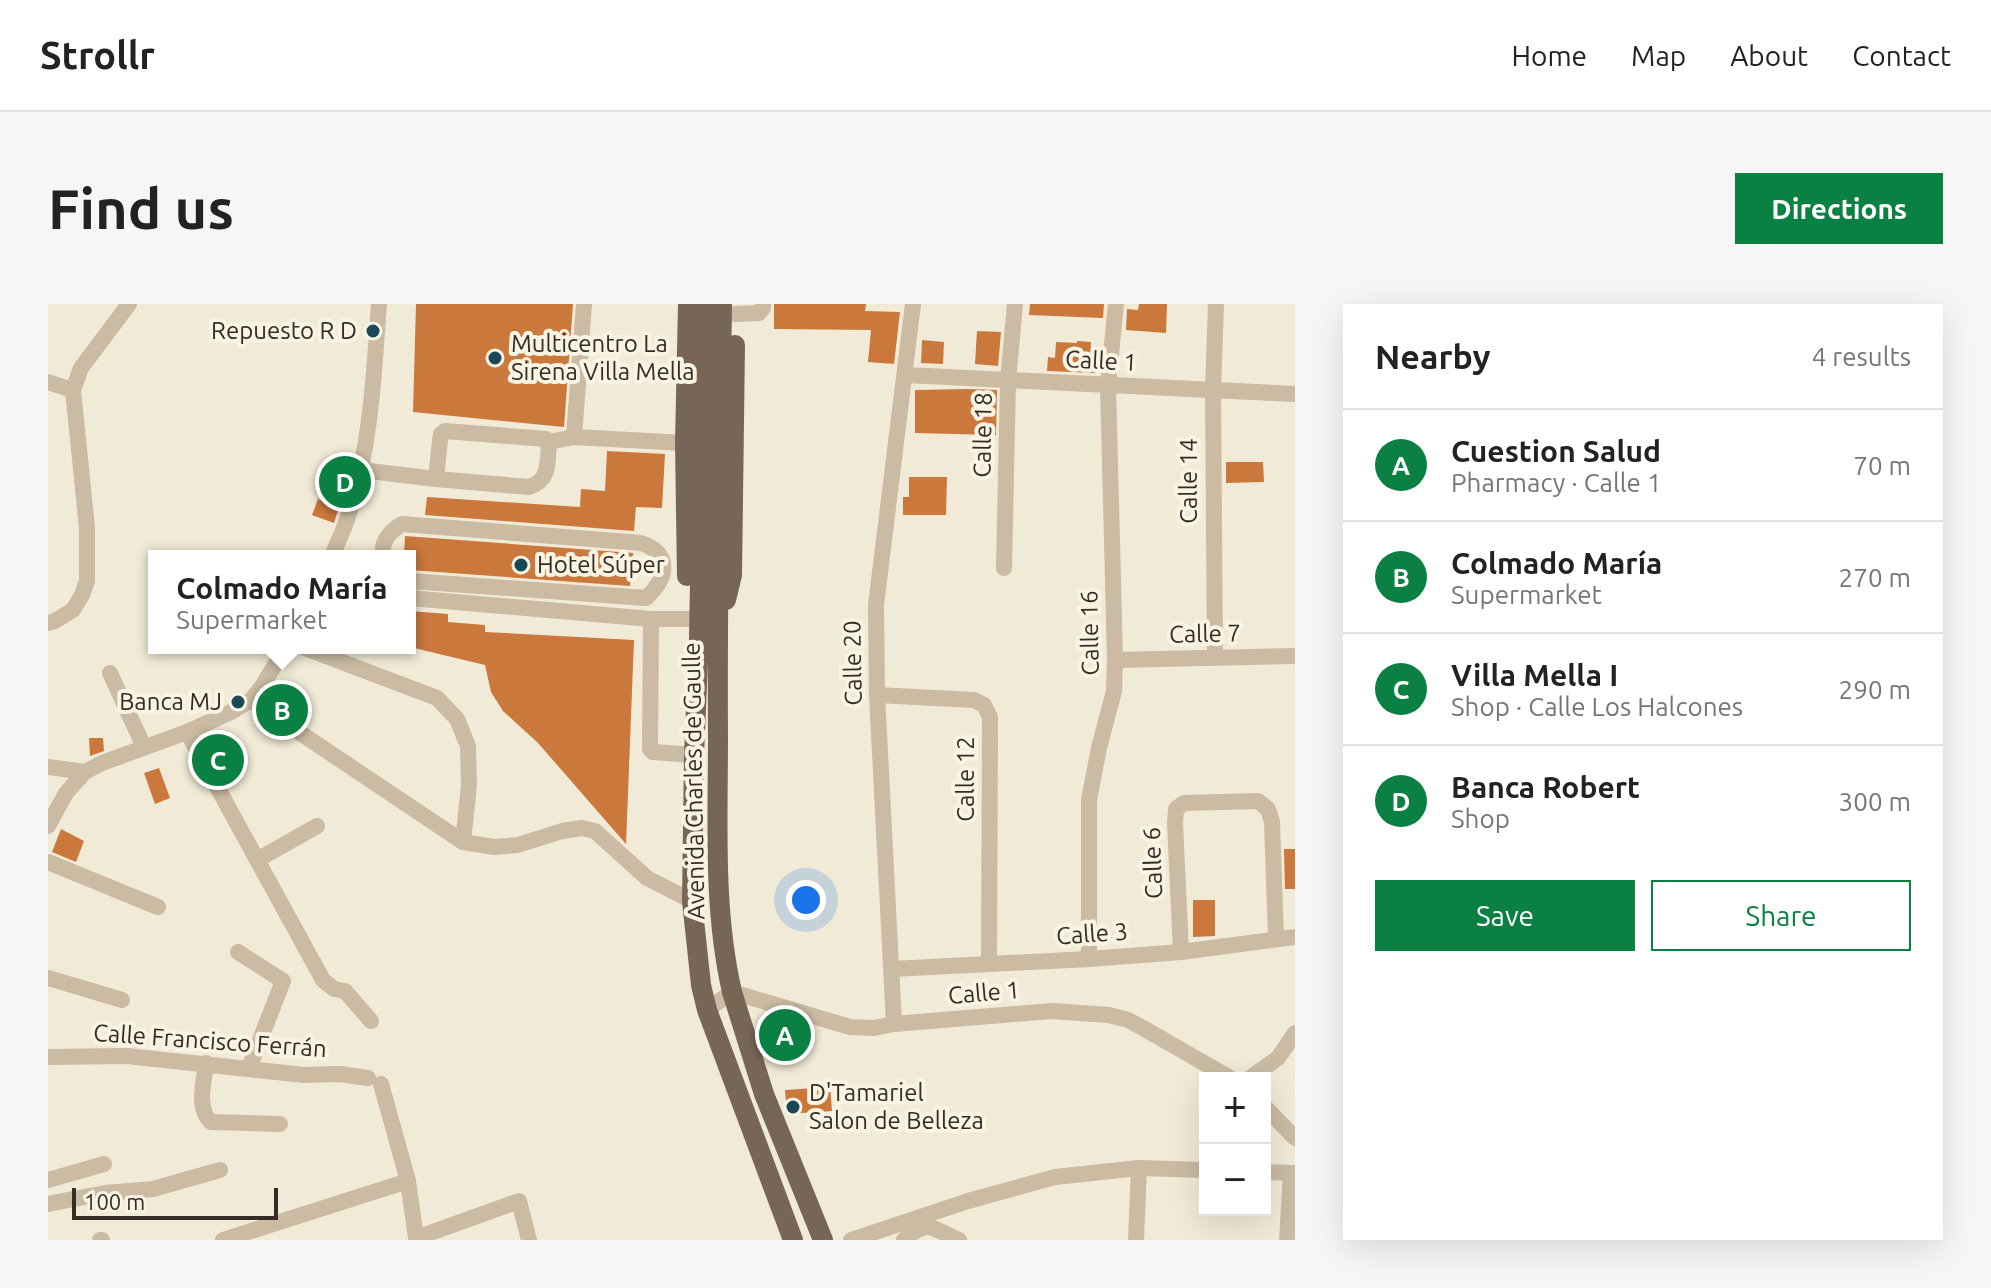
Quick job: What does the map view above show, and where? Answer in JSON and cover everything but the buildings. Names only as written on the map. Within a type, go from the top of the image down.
[{"type":"main road","points":[[688,304],[685,443],[688,619],[708,639],[732,575],[731,307]]},
{"type":"main road","name":"Avenida Charles de Gaulle","points":[[705,304],[708,639],[718,889],[728,975],[764,1094],[823,1240]]},
{"type":"main road","name":"Avenida Charles de Gaulle","points":[[708,639],[694,755],[692,901],[701,985],[707,1010],[793,1240]]},
{"type":"street","points":[[48,623],[73,610],[87,581],[87,528],[73,390],[81,368],[129,304]]},
{"type":"street","points":[[338,550],[361,470],[372,403],[379,304]]},
{"type":"street","points":[[574,437],[584,304]]},
{"type":"street","points":[[731,307],[759,313],[763,304]]},
{"type":"street","name":"Calle 20","points":[[894,1024],[877,695],[876,605],[913,304]]},
{"type":"street","name":"Calle 18","points":[[1004,568],[1008,381],[1015,304]]},
{"type":"street","name":"Calle 16","points":[[1089,959],[1089,800],[1114,691],[1108,385],[1116,304]]},
{"type":"street","name":"Calle 14","points":[[1215,657],[1213,390],[1216,304]]},
{"type":"street","name":"Calle 1","points":[[906,375],[1295,394]]},
{"type":"street","points":[[48,382],[73,390]]},
{"type":"street","points":[[436,479],[441,434],[445,431],[546,439],[549,442],[574,437],[685,443]]},
{"type":"street","points":[[361,470],[529,487],[540,483],[545,476],[549,442]]},
{"type":"street","points":[[383,550],[386,539],[402,524],[641,543],[660,555],[664,566],[656,589],[646,598],[416,581]]},
{"type":"street","points":[[664,566],[687,566]]},
{"type":"street","points":[[416,599],[651,619],[688,619]]},
{"type":"street","points":[[651,619],[650,749],[653,752],[694,755]]},
{"type":"street","points":[[48,824],[66,793],[85,772],[187,732],[251,700],[281,654]]},
{"type":"street","points":[[321,654],[437,698],[457,719],[468,746],[469,785],[463,842]]},
{"type":"street","name":"Calle 7","points":[[1115,660],[1295,656]]},
{"type":"street","points":[[110,673],[144,747]]},
{"type":"street","name":"Calle 12","points":[[877,695],[974,700],[984,705],[990,717],[989,963]]},
{"type":"street","points":[[251,700],[463,842],[494,847],[518,845],[562,831],[582,828],[595,831],[647,878],[692,901]]},
{"type":"street","points":[[187,732],[323,980],[334,989],[345,991],[371,1021]]},
{"type":"street","points":[[48,767],[85,772]]},
{"type":"street","name":"Calle 6","points":[[1181,952],[1175,823],[1176,809],[1184,803],[1258,801],[1268,809],[1272,822],[1276,939]]},
{"type":"street","points":[[257,860],[317,826]]},
{"type":"street","points":[[48,862],[158,907]]},
{"type":"street","name":"Calle 3","points":[[892,969],[1181,952],[1295,937]]},
{"type":"street","points":[[238,952],[283,981],[249,1068]]},
{"type":"street","points":[[48,978],[122,1000]]},
{"type":"street","points":[[707,1010],[732,992]]},
{"type":"street","name":"Calle 1","points":[[732,992],[850,1027],[874,1028],[1052,1011],[1109,1015],[1128,1020],[1220,1072]]},
{"type":"street","points":[[1258,1072],[1278,1058],[1295,1033]]},
{"type":"street","name":"Calle Francisco Ferrán","points":[[48,1057],[127,1056],[304,1075],[340,1074],[374,1081],[408,1181]]},
{"type":"street","points":[[206,1063],[202,1108],[204,1116],[211,1122],[280,1124]]},
{"type":"street","points":[[1271,1113],[1295,1138]]},
{"type":"street","points":[[48,1180],[104,1164]]},
{"type":"street","points":[[1136,1240],[1139,1168]]},
{"type":"street","points":[[851,1240],[968,1201],[1055,1177],[1139,1168],[1199,1170]]},
{"type":"street","points":[[48,1204],[105,1193],[153,1189],[220,1170]]},
{"type":"street","points":[[1271,1172],[1293,1173],[1287,1240]]},
{"type":"street","points":[[223,1240],[408,1181],[416,1238],[434,1236],[519,1201],[529,1240]]},
{"type":"street","points":[[904,1240],[926,1226],[959,1240]]},
{"type":"place","name":"Repuesto R D","points":[[373,331]]},
{"type":"place","name":"Multicentro La Sirena Villa Mella","points":[[495,358]]},
{"type":"place","name":"Banca Robert","points":[[345,482]]},
{"type":"place","name":"Hotel Súper","points":[[521,565]]},
{"type":"place","name":"Banca MJ","points":[[238,702]]},
{"type":"place","name":"Colmado María","points":[[282,710]]},
{"type":"place","name":"Villa Mella I","points":[[218,760]]},
{"type":"place","name":"Cuestion Salud","points":[[785,1035]]},
{"type":"place","name":"D'Tamariel Salon de Belleza","points":[[793,1107]]}]
